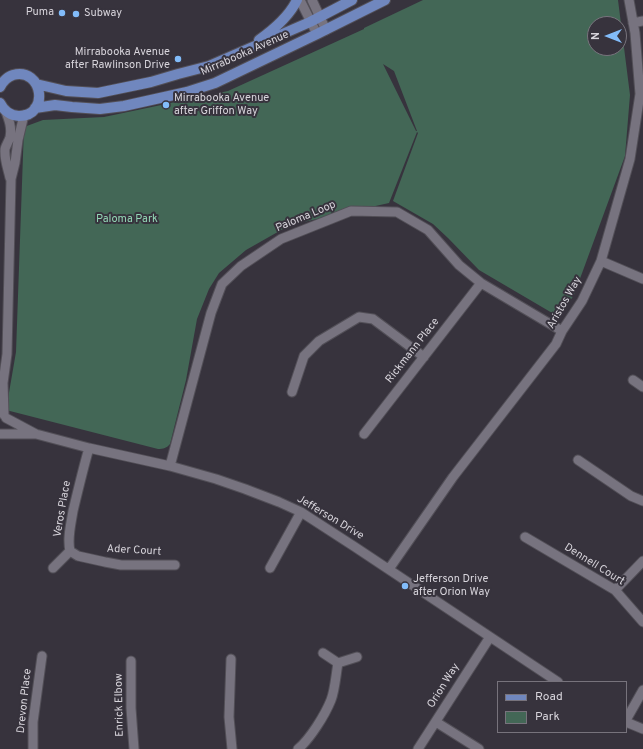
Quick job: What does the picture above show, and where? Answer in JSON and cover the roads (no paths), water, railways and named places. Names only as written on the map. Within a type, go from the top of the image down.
[{"type":"main road","points":[[245,50],[274,28],[299,0]]},
{"type":"main road","name":"Mirrabooka Avenue","points":[[2,83],[10,76],[23,74],[28,76],[36,84],[66,91],[98,93],[150,82],[209,66],[310,22],[352,0]]},
{"type":"main road","name":"Mirrabooka Avenue","points":[[24,115],[30,113],[35,108],[55,105],[100,109],[126,106],[187,92],[215,83],[386,0]]},
{"type":"main road","points":[[35,108],[39,102],[40,96],[36,84]]},
{"type":"main road","points":[[0,103],[6,112],[12,115],[24,115]]},
{"type":"street","points":[[299,0],[317,34]]},
{"type":"street","points":[[312,0],[326,30]]},
{"type":"street","name":"Aristos Way","points":[[389,569],[453,477],[556,344],[562,331],[582,301],[601,261],[630,159],[641,107],[633,23],[628,0]]},
{"type":"street","points":[[633,23],[643,21]]},
{"type":"street","points":[[1,434],[5,431],[8,423],[3,415],[2,387],[8,354],[4,295],[10,179],[5,153],[11,126],[6,112]]},
{"type":"street","points":[[10,179],[15,163],[18,140],[24,115]]},
{"type":"street","name":"Paloma Loop","points":[[170,466],[211,313],[222,284],[241,266],[281,239],[351,211],[397,212],[428,230],[459,265],[481,284],[562,331]]},
{"type":"street","points":[[601,261],[643,279]]},
{"type":"street","name":"Rickmann Place","points":[[364,434],[481,284]]},
{"type":"street","points":[[292,392],[304,356],[319,341],[359,317],[373,320],[424,357]]},
{"type":"street","points":[[633,380],[643,387]]},
{"type":"street","name":"Jefferson Drive","points":[[3,415],[36,434]]},
{"type":"street","name":"Jefferson Drive","points":[[1,434],[36,434],[89,448],[170,466],[216,479],[279,502],[301,512],[556,681]]},
{"type":"street","name":"Veros Place","points":[[53,568],[70,551],[69,541],[71,525],[77,493],[89,448]]},
{"type":"street","points":[[578,460],[631,496],[643,501]]},
{"type":"street","points":[[270,568],[301,512]]},
{"type":"street","name":"Dennell Court","points":[[525,537],[615,590],[643,622]]},
{"type":"street","name":"Ader Court","points":[[70,551],[78,556],[121,565],[175,565]]},
{"type":"street","points":[[615,590],[643,561]]},
{"type":"street","name":"Orion Way","points":[[418,749],[490,637]]},
{"type":"street","points":[[323,653],[338,663]]},
{"type":"street","name":"Drevon Place","points":[[33,749],[33,722],[42,656]]},
{"type":"street","points":[[338,663],[357,657]]},
{"type":"street","points":[[232,659],[229,717],[232,749]]},
{"type":"street","name":"Enrick Elbow","points":[[131,661],[130,708],[134,749]]},
{"type":"street","points":[[298,749],[304,744],[323,716],[332,699],[338,663]]},
{"type":"street","points":[[627,719],[643,690]]},
{"type":"street","points":[[627,721],[643,729]]},
{"type":"street","points":[[436,722],[479,749]]},
{"type":"place","name":"Puma","points":[[62,13]]},
{"type":"place","name":"Subway","points":[[76,14]]},
{"type":"place","name":"Mirrabooka Avenue after Rawlinson Drive","points":[[178,59]]},
{"type":"place","name":"Mirrabooka Avenue after Griffon Way","points":[[166,105]]},
{"type":"place","name":"Jefferson Drive after Orion Way","points":[[405,586]]},
{"type":"park label","name":"Paloma Park","points":[[127,220]]}]
